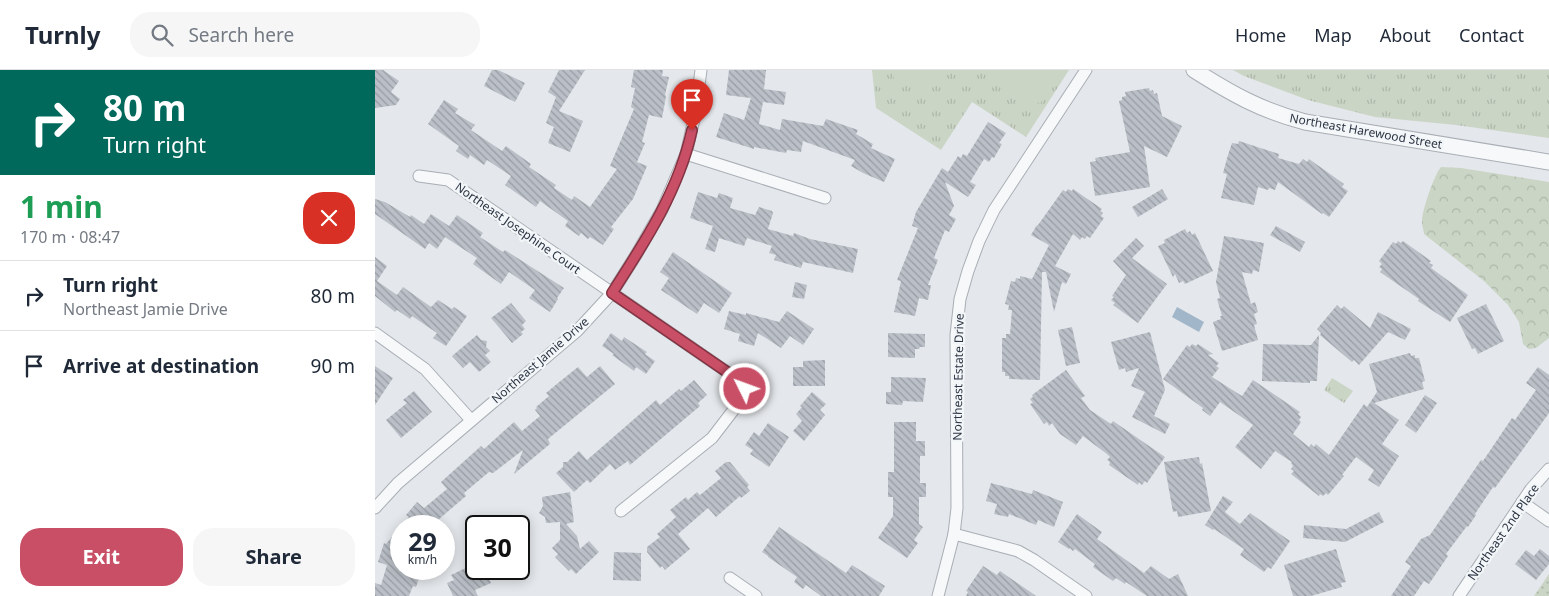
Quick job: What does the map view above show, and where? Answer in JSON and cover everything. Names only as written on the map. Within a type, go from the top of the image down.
[{"type":"street","name":"Northeast Jamie Drive","points":[[375,508],[398,483],[577,331],[612,293],[637,255],[662,210],[686,154],[695,115],[701,70]]},
{"type":"street","name":"Northeast Estate Drive","points":[[938,596],[954,534],[957,508],[956,335],[962,290],[979,241],[994,210],[1086,70]]},
{"type":"street","name":"Northeast Harewood Street","points":[[1194,70],[1241,99],[1281,116],[1305,122],[1549,162]]},
{"type":"street","points":[[686,154],[825,198]]},
{"type":"street","name":"Northeast Josephine Court","points":[[419,176],[448,180],[730,374],[745,389],[735,408],[712,438],[621,511]]},
{"type":"street","points":[[375,332],[425,369],[471,420]]},
{"type":"street","name":"Northeast 2nd Place","points":[[1459,596],[1531,489],[1549,469]]},
{"type":"street","points":[[1522,502],[1549,521]]},
{"type":"street","points":[[954,534],[1018,551],[1086,596]]},
{"type":"street","points":[[730,578],[756,596]]},
{"type":"green space","points":[[872,70],[1069,70],[1026,137],[972,102],[941,150],[876,108]]},
{"type":"green space","points":[[894,70],[930,70],[930,80],[894,81]]},
{"type":"green space","points":[[988,70],[1061,70],[1040,104]]},
{"type":"green space","points":[[1233,70],[1549,70],[1549,138],[1456,125],[1375,117],[1308,100]]},
{"type":"green space","points":[[1441,167],[1461,168],[1549,182],[1549,338],[1536,348],[1529,349],[1523,344],[1519,322],[1508,305],[1484,281],[1424,234],[1422,218],[1432,186]]},
{"type":"green space","points":[[1332,378],[1353,391],[1344,403],[1324,390]]},
{"type":"green space","points":[[1549,574],[1549,596],[1534,596]]},
{"type":"water","points":[[1177,307],[1204,322],[1199,332],[1172,317]]},
{"type":"building","points":[[375,70],[383,70],[399,81],[391,92],[400,99],[396,105],[375,108]]},
{"type":"building","points":[[492,70],[498,70],[525,83],[515,102],[484,86]]},
{"type":"building","points":[[559,70],[585,70],[559,111],[583,121],[570,152],[548,143],[554,127],[546,123],[556,97],[548,92]]},
{"type":"building","points":[[634,70],[663,70],[662,76],[669,77],[665,102],[662,118],[649,115],[642,142],[645,143],[637,162],[647,166],[633,199],[611,227],[614,229],[603,245],[590,237],[588,239],[581,233],[579,236],[565,226],[568,221],[540,201],[536,207],[505,185],[511,176],[487,160],[484,165],[470,155],[468,159],[456,151],[459,146],[428,124],[444,100],[458,109],[455,113],[475,125],[471,130],[502,151],[506,146],[531,164],[529,167],[556,185],[554,188],[572,200],[574,196],[590,207],[617,169],[610,166],[634,109],[631,107],[635,88],[631,87]]},
{"type":"building","points":[[729,70],[766,70],[764,89],[786,92],[784,105],[763,102],[759,124],[780,130],[782,119],[823,126],[826,119],[858,130],[856,134],[873,144],[871,148],[895,159],[884,182],[851,166],[855,160],[803,141],[801,152],[787,150],[786,153],[754,147],[754,149],[716,137],[724,113],[744,120],[751,98],[726,95]]},
{"type":"building","points":[[1149,88],[1150,91],[1153,90],[1154,94],[1157,93],[1162,116],[1182,126],[1167,157],[1144,146],[1150,187],[1095,196],[1090,162],[1096,161],[1095,158],[1130,152],[1119,101],[1122,100],[1122,97],[1126,96],[1125,92]]},
{"type":"building","points":[[988,122],[1006,133],[999,143],[1002,144],[994,158],[992,157],[989,162],[984,159],[970,182],[976,185],[968,197],[945,182],[954,206],[949,215],[956,219],[949,232],[945,230],[934,258],[938,260],[928,285],[931,285],[928,300],[919,298],[915,316],[894,312],[901,281],[897,280],[918,228],[912,226],[916,212],[942,168],[948,172],[958,156],[961,158],[963,154],[967,156]]},
{"type":"building","points":[[1239,141],[1279,154],[1278,158],[1299,164],[1303,159],[1307,162],[1309,159],[1344,184],[1342,187],[1348,191],[1329,217],[1278,182],[1275,190],[1258,187],[1254,205],[1221,198],[1227,174],[1223,173],[1228,155],[1232,143],[1238,144]]},
{"type":"building","points":[[1068,189],[1072,191],[1073,189],[1102,209],[1100,211],[1103,213],[1101,216],[1104,218],[1090,238],[1087,236],[1085,239],[1082,237],[1080,240],[1073,234],[1055,266],[1071,274],[1066,284],[1062,282],[1054,312],[1046,272],[1042,272],[1040,380],[1009,379],[1009,376],[1005,376],[1005,372],[1002,372],[1002,338],[1006,338],[1006,334],[1010,334],[1012,310],[1008,310],[1009,305],[1005,304],[1011,281],[1015,282],[1016,278],[1020,279],[1020,276],[1032,279],[1049,245],[1031,235],[1063,190],[1066,192]]},
{"type":"building","points":[[1162,189],[1168,199],[1138,217],[1132,207]]},
{"type":"building","points":[[698,192],[717,198],[719,193],[733,198],[730,208],[755,215],[759,207],[772,211],[768,229],[793,236],[794,233],[810,239],[858,249],[853,273],[803,262],[801,268],[774,260],[776,255],[769,253],[772,246],[747,238],[744,246],[719,238],[715,252],[705,249],[713,226],[690,218]]},
{"type":"building","points":[[375,199],[385,202],[410,217],[411,215],[424,224],[431,214],[449,226],[457,215],[483,233],[480,237],[503,252],[505,250],[564,288],[550,312],[529,298],[535,290],[509,272],[501,284],[473,264],[477,258],[445,237],[437,249],[429,243],[425,249],[375,214]]},
{"type":"building","points":[[1276,226],[1305,242],[1300,252],[1270,235]]},
{"type":"building","points":[[1185,229],[1187,233],[1190,231],[1192,235],[1195,233],[1213,271],[1185,284],[1183,281],[1179,283],[1175,274],[1173,277],[1158,246],[1165,243],[1164,240]]},
{"type":"building","points":[[1224,236],[1264,243],[1259,272],[1253,270],[1252,274],[1242,272],[1251,304],[1255,302],[1258,312],[1254,314],[1257,324],[1254,325],[1258,340],[1222,351],[1213,322],[1221,319],[1220,316],[1222,316],[1217,299],[1220,298],[1216,282]]},
{"type":"building","points":[[1136,238],[1144,246],[1132,258],[1167,284],[1138,323],[1113,305],[1115,303],[1111,300],[1126,275],[1113,261]]},
{"type":"building","points":[[1398,241],[1401,243],[1403,241],[1431,261],[1429,263],[1433,265],[1431,268],[1468,295],[1450,322],[1418,301],[1419,299],[1380,272],[1382,269],[1379,267],[1382,264],[1379,261],[1393,242],[1396,244]]},
{"type":"building","points":[[673,252],[732,293],[719,313],[704,303],[697,314],[661,290],[669,278],[660,272]]},
{"type":"building","points":[[375,257],[387,266],[377,281],[397,295],[403,287],[431,307],[438,300],[452,309],[454,307],[467,316],[446,346],[433,338],[437,333],[412,316],[410,319],[397,310],[395,312],[375,296]]},
{"type":"building","points":[[795,282],[807,285],[804,299],[792,297]]},
{"type":"building","points":[[511,303],[526,321],[522,325],[525,329],[521,332],[523,334],[512,343],[491,318]]},
{"type":"building","points":[[1486,304],[1504,341],[1478,354],[1475,348],[1472,349],[1457,318]]},
{"type":"building","points":[[1337,305],[1341,309],[1344,306],[1370,328],[1378,312],[1411,329],[1405,340],[1388,332],[1359,365],[1354,360],[1352,362],[1320,335],[1321,333],[1317,329]]},
{"type":"building","points":[[729,311],[746,315],[746,313],[779,322],[787,311],[814,329],[803,345],[790,336],[781,348],[758,333],[754,346],[738,341],[740,334],[724,329]]},
{"type":"building","points":[[1072,327],[1080,363],[1066,366],[1058,330]]},
{"type":"building","points":[[1150,332],[1165,390],[1154,416],[1170,424],[1165,434],[1132,417],[1145,392],[1131,386],[1139,368],[1126,372],[1125,368],[1119,370],[1111,342]]},
{"type":"building","points":[[611,333],[622,341],[624,337],[647,352],[645,354],[655,361],[646,374],[636,367],[634,371],[602,346]]},
{"type":"building","points":[[888,333],[925,334],[925,347],[915,349],[915,358],[888,357]]},
{"type":"building","points":[[477,335],[481,340],[487,341],[486,347],[490,351],[485,355],[491,362],[479,372],[470,362],[463,368],[452,356]]},
{"type":"building","points":[[1319,335],[1317,381],[1310,381],[1310,383],[1262,381],[1263,344],[1311,345]]},
{"type":"building","points":[[1192,344],[1196,346],[1198,344],[1213,354],[1208,355],[1219,363],[1216,366],[1219,368],[1212,377],[1242,396],[1253,380],[1300,412],[1298,414],[1301,417],[1299,420],[1301,422],[1293,434],[1309,447],[1311,444],[1314,447],[1316,444],[1329,455],[1364,404],[1367,407],[1377,392],[1369,364],[1410,353],[1411,356],[1415,355],[1415,358],[1419,358],[1425,381],[1422,382],[1424,389],[1374,403],[1399,420],[1382,444],[1399,456],[1379,487],[1368,480],[1374,470],[1356,457],[1342,475],[1344,476],[1328,495],[1326,493],[1323,496],[1320,494],[1319,496],[1291,474],[1294,471],[1291,469],[1293,466],[1292,462],[1275,451],[1261,469],[1235,447],[1253,425],[1220,402],[1210,416],[1202,410],[1203,408],[1163,379],[1187,345],[1190,347]]},
{"type":"building","points":[[825,360],[825,386],[793,386],[793,367],[803,367],[803,361]]},
{"type":"building","points":[[375,366],[393,378],[375,405]]},
{"type":"building","points":[[600,366],[615,384],[548,439],[550,444],[514,474],[523,450],[493,473],[489,472],[464,493],[466,496],[444,515],[406,515],[417,502],[424,508],[447,489],[441,482],[481,446],[484,449],[514,422],[522,431],[540,416],[535,410],[549,396],[546,393],[578,367],[587,377]]},
{"type":"building","points":[[1538,367],[1549,375],[1549,413],[1495,488],[1493,487],[1468,527],[1446,554],[1448,556],[1429,584],[1424,581],[1414,596],[1391,596],[1411,566],[1405,562],[1421,539],[1430,535],[1481,460],[1483,461],[1512,418],[1515,420],[1536,390],[1526,383]]},
{"type":"building","points":[[1066,370],[1085,396],[1081,398],[1090,410],[1111,424],[1113,421],[1165,457],[1147,483],[1145,481],[1142,485],[1139,482],[1138,485],[1109,465],[1110,462],[1107,460],[1110,457],[1083,436],[1076,445],[1060,434],[1052,423],[1049,426],[1047,422],[1044,424],[1030,404],[1033,403],[1030,399],[1033,397],[1032,395]]},
{"type":"building","points":[[891,377],[926,378],[923,402],[903,401],[902,405],[886,404],[886,392],[891,392]]},
{"type":"building","points":[[694,380],[707,395],[698,403],[700,406],[630,465],[628,461],[615,470],[610,464],[590,483],[587,480],[574,492],[556,473],[563,467],[563,462],[567,462],[579,451],[587,460],[656,400],[660,405],[679,389],[681,391]]},
{"type":"building","points":[[414,391],[432,412],[401,438],[386,420],[407,403],[403,400]]},
{"type":"building","points":[[812,392],[826,404],[820,410],[825,415],[804,441],[793,431],[802,421],[796,414]]},
{"type":"building","points":[[1425,395],[1437,403],[1416,433],[1405,425]]},
{"type":"building","points":[[894,422],[916,422],[916,441],[925,441],[925,456],[920,456],[920,483],[926,483],[926,497],[919,497],[919,524],[923,527],[914,540],[918,543],[907,558],[878,538],[893,516],[893,497],[888,497],[888,472],[894,472]]},
{"type":"building","points":[[768,423],[789,437],[769,467],[750,454],[753,450],[745,445],[754,432],[759,436]]},
{"type":"building","points":[[1199,457],[1200,464],[1202,463],[1211,511],[1178,517],[1177,511],[1173,512],[1164,462]]},
{"type":"building","points":[[726,462],[730,462],[749,485],[747,487],[750,491],[741,498],[740,496],[716,517],[708,508],[678,534],[690,549],[665,570],[662,566],[660,568],[647,552],[647,547],[660,537],[657,534],[676,517],[670,510],[686,497],[688,500],[697,492],[700,495],[721,478],[715,471]]},
{"type":"building","points":[[991,483],[1032,494],[1033,490],[1063,502],[1054,527],[1038,520],[1036,525],[1009,514],[1008,517],[994,514],[997,504],[986,501]]},
{"type":"building","points":[[570,492],[574,522],[566,524],[577,536],[580,549],[589,541],[599,552],[576,574],[571,569],[569,571],[555,557],[558,554],[552,548],[560,540],[560,522],[546,523],[545,517],[539,513],[543,506],[542,497]]},
{"type":"building","points":[[1223,496],[1233,502],[1225,512],[1240,524],[1250,513],[1290,541],[1271,569],[1268,567],[1264,572],[1240,555],[1244,549],[1205,525]]},
{"type":"building","points":[[1379,512],[1384,522],[1345,542],[1303,538],[1304,525],[1346,529]]},
{"type":"building","points":[[1077,514],[1102,532],[1097,539],[1144,573],[1151,566],[1169,579],[1178,574],[1188,596],[1147,596],[1126,582],[1125,584],[1116,578],[1113,581],[1093,567],[1095,564],[1075,549],[1073,551],[1058,542]]},
{"type":"building","points":[[779,527],[846,573],[852,565],[885,586],[879,596],[821,596],[806,585],[803,589],[794,582],[797,577],[762,552]]},
{"type":"building","points":[[390,539],[390,580],[418,580],[416,587],[413,586],[409,596],[375,596],[375,583],[381,585],[387,565],[378,562],[384,543],[386,544]]},
{"type":"building","points":[[1336,549],[1346,582],[1341,583],[1342,587],[1311,596],[1293,596],[1284,565]]},
{"type":"building","points":[[1540,549],[1549,556],[1549,564],[1536,580],[1515,564],[1526,550],[1534,556]]},
{"type":"building","points":[[614,552],[641,553],[641,581],[613,580]]},
{"type":"building","points":[[983,566],[997,575],[1000,571],[1036,596],[966,596],[968,592],[966,591]]},
{"type":"building","points":[[465,568],[465,580],[490,580],[491,583],[475,590],[478,596],[453,596],[447,583],[455,580],[455,573]]},
{"type":"route","points":[[692,130],[686,154],[662,210],[637,255],[612,293],[730,374],[745,389]]}]
